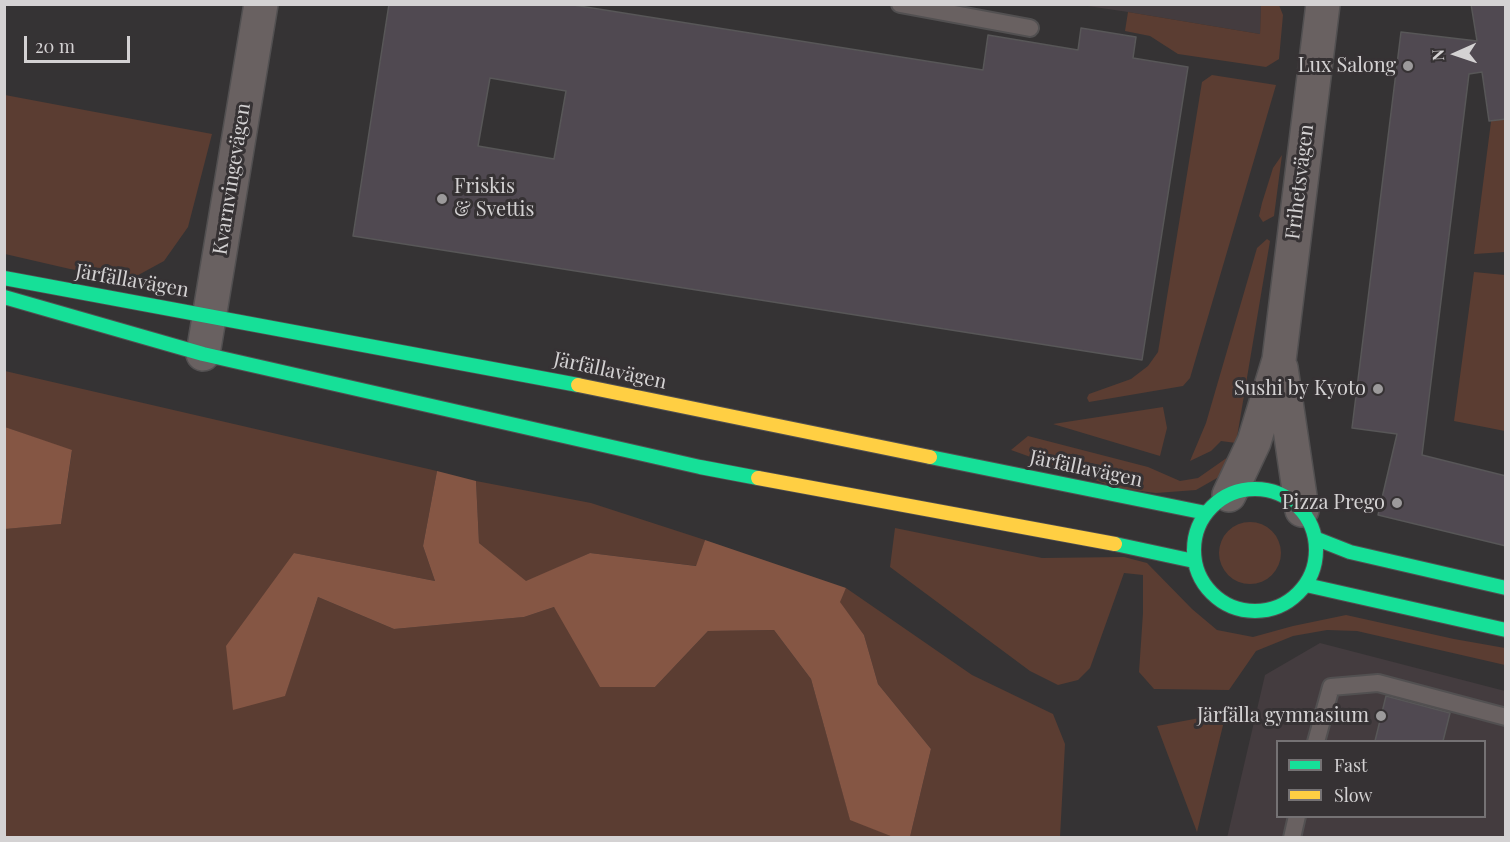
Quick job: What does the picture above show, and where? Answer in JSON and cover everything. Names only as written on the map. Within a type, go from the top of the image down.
[{"type":"street","name":"Kvarnvingevägen","points":[[202,354],[261,4]]},
{"type":"street","name":"Frihetsvägen","points":[[1217,504],[1254,442],[1279,360],[1323,4]]},
{"type":"street","name":"Järfällavägen","points":[[4,278],[209,314],[1217,504]]},
{"type":"street","points":[[4,297],[202,354],[700,466],[1194,561]]},
{"type":"street","name":"Frihetsvägen","points":[[1279,360],[1302,510]]},
{"type":"street","points":[[1250,489],[1270,490],[1286,497],[1302,510],[1317,539],[1315,564],[1306,585],[1295,598],[1265,611],[1244,611],[1225,604],[1208,591],[1194,561],[1195,536],[1217,504],[1250,489]]},
{"type":"street","points":[[1317,539],[1350,552],[1506,588]]},
{"type":"street","points":[[1306,585],[1506,630]]},
{"type":"lane","points":[[900,4],[1030,28]]},
{"type":"lane","points":[[1316,740],[1331,687],[1378,683],[1506,717]]},
{"type":"lane","points":[[1292,837],[1297,818]]},
{"type":"shaded area","points":[[1081,5],[1261,5],[1260,34],[1128,12]]},
{"type":"shaded area","points":[[1261,5],[1279,5],[1283,15],[1279,59],[1266,67],[1178,54],[1150,36],[1125,31],[1128,12],[1260,34]]},
{"type":"shaded area","points":[[1212,75],[1276,85],[1190,378],[1183,386],[1089,402],[1087,398],[1089,394],[1131,379],[1148,366],[1158,352],[1202,82]]},
{"type":"shaded area","points":[[5,95],[212,134],[188,227],[164,261],[131,279],[70,269],[5,254]]},
{"type":"shaded area","points":[[1505,111],[1505,252],[1474,254],[1492,114]]},
{"type":"shaded area","points":[[1282,155],[1274,216],[1263,222],[1259,216],[1262,203],[1273,168]]},
{"type":"shaded area","points":[[1267,239],[1270,241],[1236,443],[1221,441],[1211,451],[1190,461],[1206,423],[1257,248]]},
{"type":"shaded area","points":[[1474,272],[1505,275],[1505,431],[1454,421]]},
{"type":"shaded area","points":[[5,371],[437,471],[423,546],[435,581],[294,553],[285,695],[318,597],[394,629],[524,617],[554,607],[655,687],[708,631],[774,630],[811,679],[850,819],[893,837],[5,837],[4,529],[61,524],[72,451],[5,427]]},
{"type":"shaded area","points":[[1163,407],[1167,428],[1160,456],[1053,424]]},
{"type":"shaded area","points":[[5,427],[72,450],[61,524],[5,529]]},
{"type":"shaded area","points":[[1028,436],[1148,467],[1180,481],[1198,478],[1228,457],[1233,458],[1224,474],[1196,490],[1156,493],[1117,488],[1011,450]]},
{"type":"shaded area","points":[[437,471],[476,481],[479,543],[526,581],[590,553],[696,566],[705,540],[846,588],[840,602],[864,635],[878,684],[931,749],[910,837],[893,837],[850,820],[811,679],[774,630],[708,631],[655,687],[600,687],[554,607],[524,617],[394,629],[318,597],[285,696],[233,710],[226,646],[294,553],[435,581],[423,546]]},
{"type":"shaded area","points":[[476,481],[591,503],[705,540],[697,566],[590,553],[526,582],[479,543]]},
{"type":"shaded area","points":[[1250,522],[1272,531],[1281,553],[1272,575],[1250,584],[1228,575],[1219,553],[1228,531]]},
{"type":"shaded area","points":[[895,528],[1042,558],[1124,557],[1147,563],[1192,609],[1217,630],[1253,637],[1346,615],[1505,648],[1505,665],[1357,631],[1327,630],[1293,636],[1256,651],[1229,690],[1154,689],[1139,672],[1143,575],[1124,573],[1090,668],[1078,680],[1058,685],[1030,671],[890,567]]},
{"type":"shaded area","points":[[846,588],[972,675],[1053,714],[1065,744],[1060,837],[910,837],[931,749],[878,684],[864,635],[839,602]]},
{"type":"shaded area","name":"Järfälla gymnasium","points":[[1320,643],[1505,691],[1505,837],[1227,838],[1265,675]]},
{"type":"shaded area","points":[[1226,713],[1197,832],[1157,726]]},
{"type":"building","points":[[389,4],[567,4],[983,70],[988,35],[1078,50],[1081,28],[1136,37],[1133,58],[1188,67],[1142,360],[353,236]],"holes":[[[490,78],[566,91],[554,159],[478,146]]]},
{"type":"building","points":[[1471,4],[1506,4],[1506,119],[1489,121],[1482,72],[1469,74],[1422,455],[1506,476],[1506,546],[1378,515],[1397,434],[1352,428],[1401,32],[1477,41]]},
{"type":"building","points":[[1386,696],[1450,713],[1443,740],[1375,740]]},
{"type":"traffic: fast","points":[[4,278],[578,385]]},
{"type":"traffic: fast","points":[[4,297],[203,354],[700,467],[758,478]]},
{"type":"traffic: fast","points":[[930,457],[1206,513]]},
{"type":"traffic: fast","points":[[1255,489],[1278,494],[1289,499],[1298,507],[1306,516],[1311,527],[1316,550],[1311,573],[1306,584],[1298,593],[1289,601],[1278,606],[1255,611],[1232,606],[1221,601],[1212,593],[1204,584],[1199,573],[1194,550],[1199,527],[1204,516],[1212,507],[1221,499],[1232,494],[1255,489]]},
{"type":"traffic: fast","points":[[1317,539],[1350,552],[1506,588]]},
{"type":"traffic: fast","points":[[1115,544],[1194,561]]},
{"type":"traffic: fast","points":[[1306,585],[1506,630]]},
{"type":"traffic: slow","points":[[578,385],[930,457]]},
{"type":"traffic: slow","points":[[758,478],[1115,544]]},
{"type":"place","name":"Lux Salong","points":[[1408,66]]},
{"type":"place","name":"Friskis & Svettis","points":[[442,199]]},
{"type":"place","name":"Sushi by Kyoto","points":[[1378,389]]},
{"type":"place","name":"Pizza Prego","points":[[1397,503]]},
{"type":"place","name":"Järfälla gymnasium","points":[[1381,716]]}]
